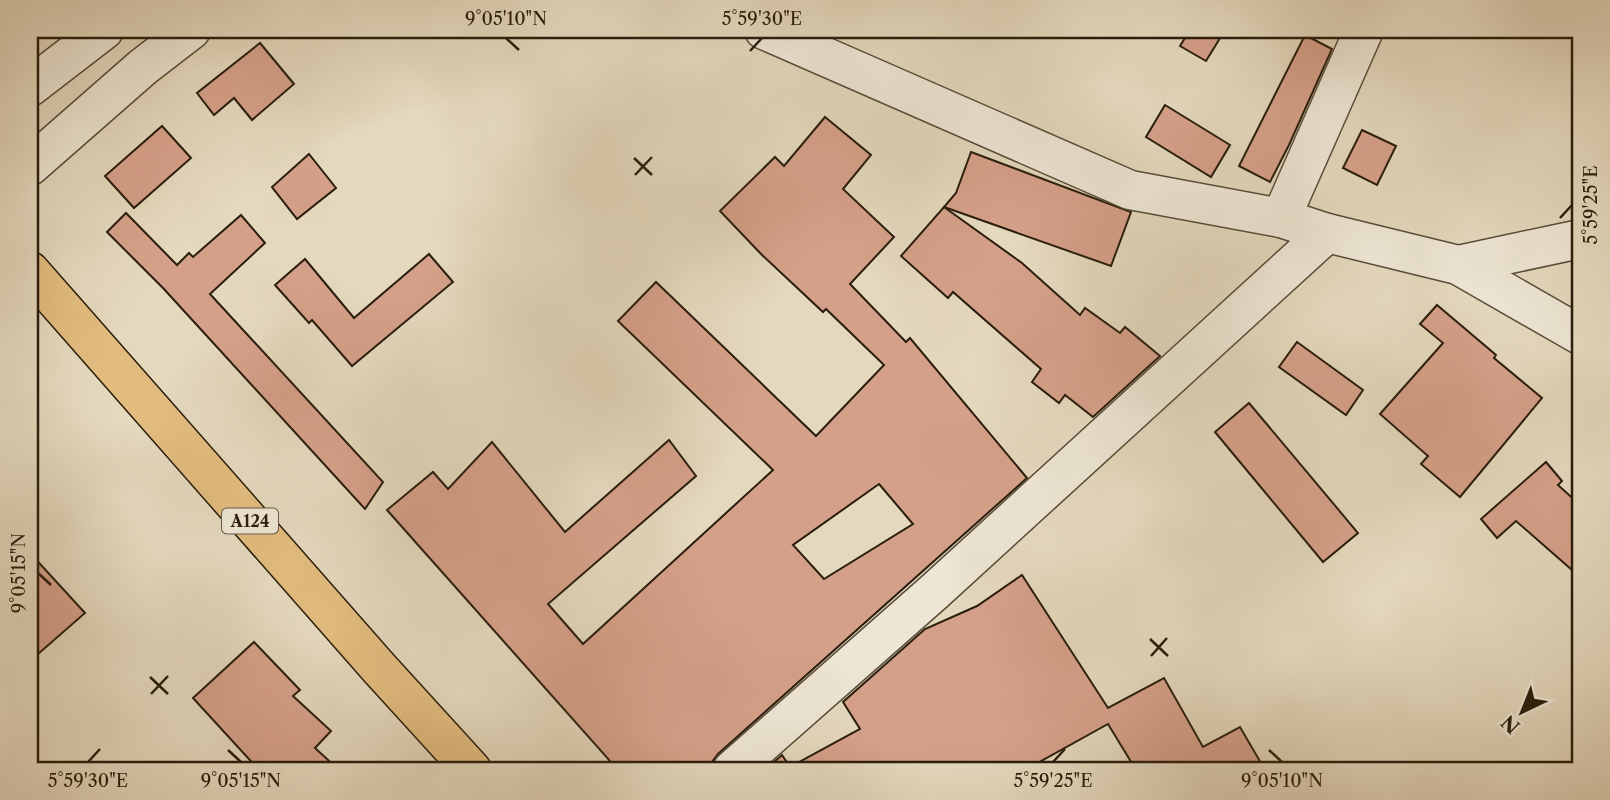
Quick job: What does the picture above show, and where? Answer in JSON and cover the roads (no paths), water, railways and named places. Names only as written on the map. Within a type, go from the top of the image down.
[{"type":"highway","name":"A124","points":[[30,271],[472,770]]},
{"type":"street","points":[[30,87],[104,30]]},
{"type":"street","points":[[30,166],[143,67],[191,30]]},
{"type":"street","points":[[764,30],[1130,190],[1281,218],[1327,233],[1458,265],[1580,335]]},
{"type":"street","points":[[1281,218],[1364,30]]},
{"type":"street","points":[[732,770],[944,583],[1327,233]]},
{"type":"street","points":[[1458,265],[1580,239]]}]
